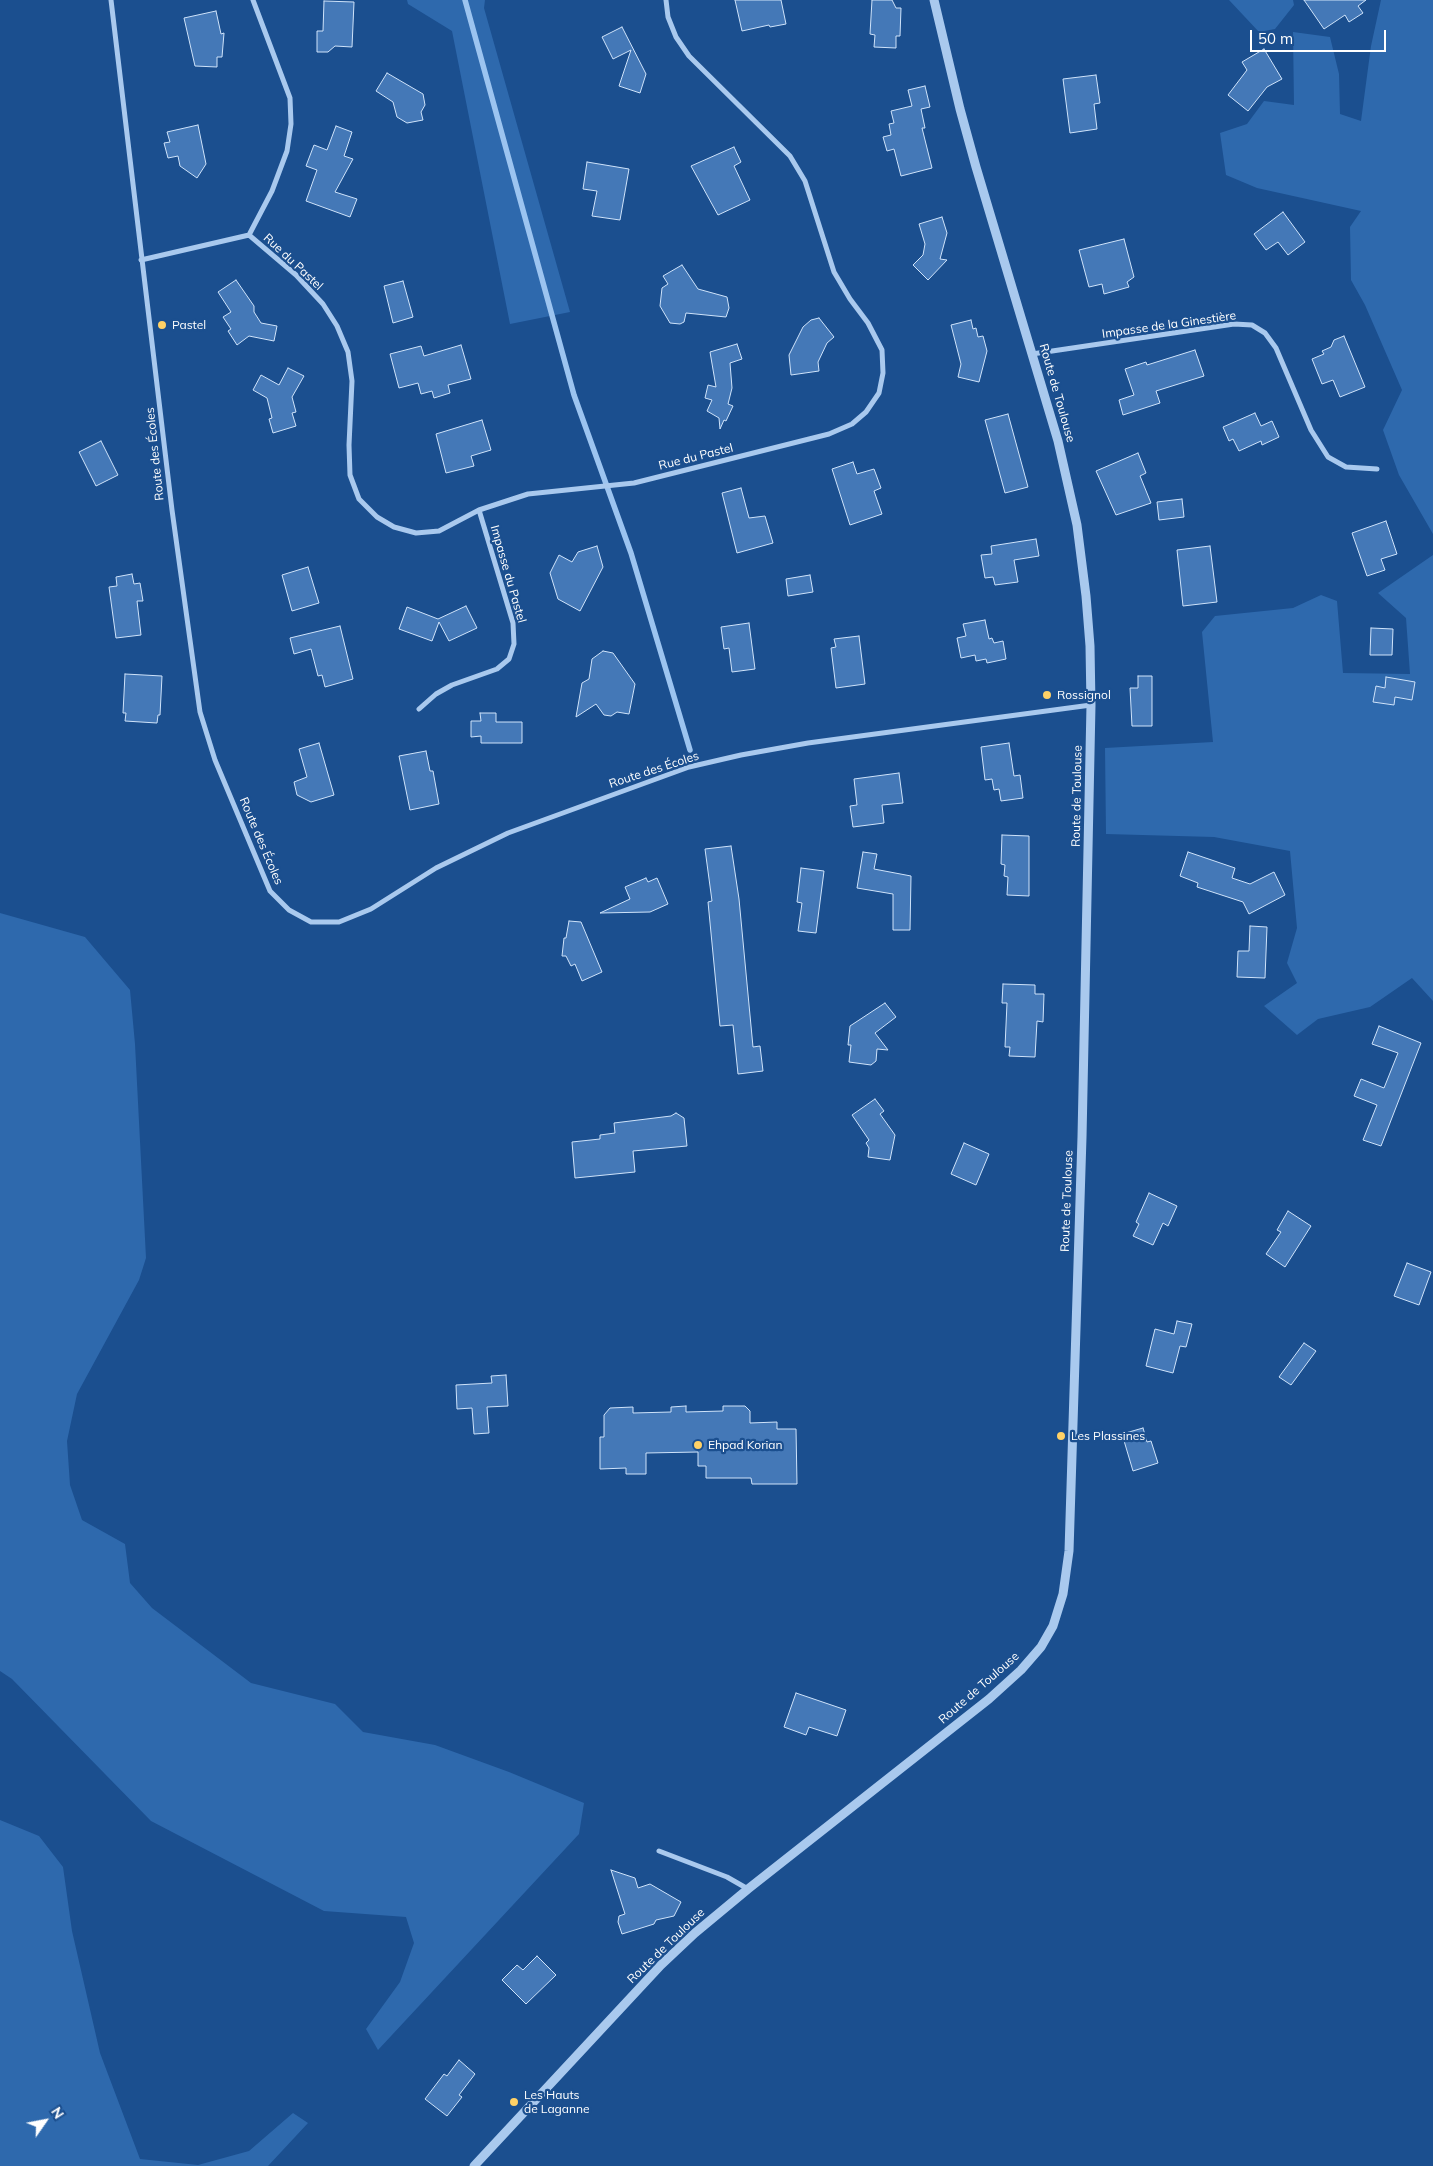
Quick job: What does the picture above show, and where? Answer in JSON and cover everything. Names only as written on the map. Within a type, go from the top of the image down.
[{"type":"street","name":"Route des Écoles","points":[[111,0],[172,510],[200,712],[215,760],[270,891],[289,910],[311,922],[339,922],[371,909],[436,868],[508,833],[672,772],[742,755],[808,742],[1091,705]]},
{"type":"street","name":"Rue du Pastel","points":[[142,260],[249,235],[272,191],[288,151],[291,124],[290,98],[253,0]]},
{"type":"street","name":"Rue du Pastel","points":[[249,235],[296,275],[323,304],[337,326],[348,352],[352,381],[349,445],[350,475],[359,499],[377,517],[394,527],[416,533],[439,531],[479,510],[528,494],[618,486],[829,434],[852,424],[866,412],[879,393],[883,373],[882,350],[868,323],[834,272],[805,181],[790,156],[689,56],[676,37],[668,17],[666,0]]},
{"type":"street","name":"Route de Toulouse","points":[[474,2166],[660,1965],[748,1889],[989,1699],[1021,1670],[1041,1647],[1053,1626],[1063,1594],[1069,1551],[1082,1137],[1091,705],[1090,646],[1086,596],[1076,525],[1058,441],[971,151],[934,0]]},
{"type":"street","name":"Impasse de la Ginestière","points":[[1032,354],[1234,324],[1252,325],[1265,333],[1276,348],[1311,430],[1328,457],[1346,467],[1377,470]]},
{"type":"street","name":"Impasse du Pastel","points":[[419,709],[436,694],[452,685],[497,670],[510,658],[514,644],[513,623],[479,510]]},
{"type":"street","points":[[659,1851],[727,1877],[748,1889]]},
{"type":"shaded area","points":[[407,0],[485,0],[484,8],[570,312],[510,324],[452,31],[408,4]]},
{"type":"shaded area","points":[[1229,0],[1293,0],[1294,5],[1275,29],[1259,32]]},
{"type":"shaded area","points":[[1381,0],[1433,0],[1433,534],[1399,475],[1383,430],[1402,390],[1365,305],[1351,280],[1350,227],[1361,211],[1257,188],[1226,175],[1220,133],[1247,124],[1264,101],[1294,105],[1293,32],[1330,37],[1339,74],[1340,114],[1361,121],[1371,46]]},
{"type":"shaded area","points":[[1433,555],[1433,1001],[1412,978],[1370,1007],[1318,1019],[1297,1035],[1264,1006],[1297,983],[1287,963],[1297,928],[1290,851],[1214,837],[1106,834],[1105,748],[1213,742],[1202,632],[1215,616],[1293,608],[1321,595],[1337,601],[1343,673],[1410,674],[1406,618],[1378,593]]},
{"type":"shaded area","points":[[0,913],[85,937],[130,990],[135,1044],[146,1258],[139,1280],[77,1394],[67,1441],[70,1485],[82,1520],[125,1544],[130,1583],[152,1608],[251,1683],[335,1704],[363,1732],[435,1745],[509,1772],[584,1803],[579,1834],[378,2050],[366,2029],[400,1982],[414,1943],[406,1917],[324,1911],[151,1821],[12,1679],[0,1671]]},
{"type":"shaded area","points":[[0,1820],[39,1836],[63,1867],[72,1931],[100,2053],[140,2159],[198,2165],[249,2151],[293,2113],[308,2123],[268,2166],[0,2166]]},
{"type":"building","points":[[735,0],[781,0],[786,24],[770,27],[769,25],[742,31]]},
{"type":"building","points":[[872,0],[892,0],[896,8],[901,8],[900,36],[896,36],[896,48],[874,47],[875,35],[870,34]]},
{"type":"building","points":[[1304,0],[1366,0],[1358,6],[1363,13],[1349,22],[1345,15],[1324,29]]},
{"type":"building","points":[[324,1],[354,2],[352,47],[335,46],[328,52],[317,52],[317,31],[323,31]]},
{"type":"building","points":[[216,11],[221,34],[224,33],[222,57],[217,57],[217,67],[195,66],[184,18]]},
{"type":"building","points":[[622,27],[646,74],[640,93],[619,86],[631,50],[613,59],[602,37]]},
{"type":"building","points":[[1264,49],[1282,79],[1267,87],[1248,111],[1228,95],[1247,70],[1242,62]]},
{"type":"building","points":[[387,73],[423,94],[425,105],[421,112],[423,120],[407,123],[397,117],[393,102],[376,91]]},
{"type":"building","points":[[1096,75],[1100,103],[1094,104],[1097,129],[1070,133],[1063,79]]},
{"type":"building","points":[[925,86],[930,107],[921,109],[925,128],[922,128],[932,168],[901,176],[894,149],[887,151],[883,137],[891,135],[889,124],[894,123],[891,111],[912,106],[908,90]]},
{"type":"building","points":[[198,125],[206,164],[197,178],[180,166],[178,156],[168,158],[164,143],[170,142],[167,132]]},
{"type":"building","points":[[336,126],[352,132],[344,156],[353,159],[335,192],[357,199],[350,217],[306,201],[317,170],[306,166],[314,145],[327,150]]},
{"type":"building","points":[[734,147],[741,162],[734,166],[750,200],[718,215],[691,166]]},
{"type":"building","points":[[587,162],[629,169],[620,220],[592,216],[597,191],[583,189]]},
{"type":"building","points":[[1283,212],[1305,242],[1288,255],[1278,242],[1266,250],[1254,234]]},
{"type":"building","points":[[942,217],[947,233],[940,259],[947,260],[928,280],[913,265],[923,255],[925,244],[919,224]]},
{"type":"building","points":[[1124,239],[1134,277],[1127,282],[1129,287],[1104,294],[1102,284],[1089,287],[1079,250]]},
{"type":"building","points":[[682,265],[698,289],[727,297],[729,308],[726,317],[686,313],[684,322],[680,324],[670,323],[660,306],[662,288],[668,284],[663,276]]},
{"type":"building","points":[[236,280],[254,306],[254,312],[261,323],[277,326],[274,341],[249,336],[237,345],[228,331],[231,329],[223,317],[231,312],[218,292]]},
{"type":"building","points":[[403,281],[413,317],[393,323],[384,286]]},
{"type":"building","points":[[819,318],[834,337],[827,343],[818,362],[819,371],[791,375],[789,355],[803,327],[811,320]]},
{"type":"building","points":[[971,320],[973,329],[976,328],[978,337],[983,336],[987,351],[979,382],[958,377],[961,364],[951,325]]},
{"type":"building","points":[[1344,336],[1365,387],[1340,397],[1333,380],[1322,384],[1312,359],[1324,354],[1322,351],[1331,347],[1334,340]]},
{"type":"building","points":[[737,344],[742,359],[730,363],[732,388],[728,404],[733,406],[720,429],[719,418],[707,411],[712,400],[705,398],[708,385],[716,387],[710,352]]},
{"type":"building","points":[[461,345],[471,379],[448,385],[450,393],[434,398],[432,391],[421,394],[418,383],[399,388],[390,354],[421,346],[424,356]]},
{"type":"building","points":[[1195,350],[1204,376],[1156,391],[1160,403],[1123,415],[1119,400],[1134,395],[1125,369],[1146,362],[1147,365]]},
{"type":"building","points":[[288,368],[304,376],[292,397],[296,412],[292,413],[296,426],[273,433],[269,419],[272,418],[267,398],[253,390],[261,375],[279,385]]},
{"type":"building","points":[[1255,413],[1261,426],[1272,421],[1279,437],[1262,445],[1261,441],[1239,451],[1233,439],[1229,441],[1223,427]]},
{"type":"building","points":[[1008,414],[1028,487],[1005,493],[985,420]]},
{"type":"building","points":[[482,420],[491,450],[471,456],[474,466],[446,473],[436,434]]},
{"type":"building","points":[[101,441],[118,475],[96,486],[79,452]]},
{"type":"building","points":[[1138,453],[1146,473],[1140,476],[1151,503],[1116,515],[1096,471]]},
{"type":"building","points":[[853,462],[857,474],[874,469],[881,488],[874,491],[882,514],[850,525],[832,469]]},
{"type":"building","points":[[741,488],[749,518],[765,516],[773,543],[737,553],[722,493]]},
{"type":"building","points":[[1182,499],[1184,517],[1159,520],[1157,502]]},
{"type":"building","points":[[1386,521],[1397,554],[1381,559],[1385,570],[1367,576],[1352,533]]},
{"type":"building","points":[[1036,539],[1039,556],[1014,560],[1018,582],[995,585],[993,577],[985,578],[981,555],[992,554],[991,546]]},
{"type":"building","points":[[597,546],[603,567],[580,611],[558,599],[550,573],[559,555],[572,562],[578,552]]},
{"type":"building","points":[[1210,546],[1217,602],[1183,606],[1177,550]]},
{"type":"building","points":[[308,567],[319,603],[292,611],[282,575]]},
{"type":"building","points":[[132,574],[134,584],[140,583],[143,601],[137,601],[141,635],[116,638],[109,587],[117,586],[116,577]]},
{"type":"building","points":[[810,575],[813,592],[788,596],[786,579]]},
{"type":"building","points":[[466,606],[477,628],[449,641],[439,622],[432,641],[399,629],[407,607],[438,619]]},
{"type":"building","points":[[985,620],[989,639],[992,638],[994,643],[1003,641],[1006,659],[987,663],[986,659],[976,661],[975,655],[961,658],[957,638],[966,636],[963,624]]},
{"type":"building","points":[[749,623],[755,669],[732,672],[729,648],[724,649],[721,627]]},
{"type":"building","points":[[340,626],[353,679],[325,687],[322,675],[318,676],[311,649],[294,654],[290,638]]},
{"type":"building","points":[[1371,628],[1393,629],[1392,655],[1370,655]]},
{"type":"building","points":[[859,636],[865,684],[836,688],[831,648],[836,647],[834,639]]},
{"type":"building","points":[[603,651],[613,653],[635,684],[629,714],[617,712],[611,716],[604,715],[596,704],[576,717],[582,683],[589,679],[592,659]]},
{"type":"building","points":[[125,674],[162,676],[160,715],[158,715],[157,723],[125,721],[126,713],[123,713]]},
{"type":"building","points":[[1138,676],[1152,676],[1152,726],[1132,726],[1130,688],[1138,688]]},
{"type":"building","points":[[1386,677],[1415,682],[1412,700],[1395,697],[1394,705],[1373,702],[1376,686],[1385,688]]},
{"type":"building","points":[[480,713],[496,713],[496,722],[522,722],[522,743],[481,743],[481,736],[471,737],[471,721],[481,721]]},
{"type":"building","points":[[319,743],[334,795],[311,802],[297,795],[294,782],[307,777],[299,749]]},
{"type":"building","points":[[1009,743],[1014,776],[1020,775],[1023,798],[1001,801],[999,789],[994,790],[992,779],[985,780],[981,747]]},
{"type":"building","points":[[426,751],[430,771],[433,771],[439,804],[410,810],[399,756]]},
{"type":"building","points":[[899,773],[903,803],[882,805],[884,823],[853,827],[850,806],[857,805],[854,779]]},
{"type":"building","points":[[1002,835],[1029,836],[1029,896],[1007,895],[1008,877],[1004,876],[1005,865],[1001,864]]},
{"type":"building","points":[[731,846],[739,899],[753,1047],[760,1046],[763,1071],[738,1074],[733,1025],[720,1026],[708,902],[712,901],[705,849]]},
{"type":"building","points":[[863,852],[877,854],[874,869],[911,876],[910,930],[893,930],[893,894],[857,888]]},
{"type":"building","points":[[1188,852],[1235,868],[1232,878],[1250,884],[1274,872],[1285,895],[1249,914],[1243,902],[1197,887],[1198,883],[1180,876]]},
{"type":"building","points":[[801,868],[824,871],[816,933],[798,931],[802,903],[797,902]]},
{"type":"building","points":[[646,878],[648,882],[657,878],[668,904],[650,912],[600,913],[630,899],[625,887]]},
{"type":"building","points":[[569,921],[581,922],[602,972],[582,981],[575,964],[571,966],[566,956],[562,956],[564,938],[566,938]]},
{"type":"building","points":[[1250,926],[1267,927],[1265,978],[1237,977],[1238,951],[1249,951]]},
{"type":"building","points":[[1003,984],[1035,985],[1035,994],[1044,994],[1043,1022],[1037,1021],[1035,1057],[1009,1056],[1010,1047],[1005,1047],[1007,1003],[1002,1003]]},
{"type":"building","points":[[885,1003],[896,1017],[875,1033],[888,1050],[877,1049],[876,1061],[871,1065],[849,1062],[851,1045],[848,1045],[850,1026]]},
{"type":"building","points":[[1379,1026],[1421,1043],[1381,1146],[1363,1140],[1377,1105],[1354,1096],[1361,1079],[1384,1088],[1398,1053],[1372,1044]]},
{"type":"building","points":[[875,1099],[884,1111],[880,1114],[895,1135],[890,1160],[868,1157],[869,1148],[866,1143],[869,1140],[852,1115]]},
{"type":"building","points":[[676,1113],[684,1118],[687,1146],[633,1151],[635,1172],[575,1178],[572,1142],[600,1139],[600,1135],[615,1133],[614,1123],[671,1116]]},
{"type":"building","points":[[964,1143],[989,1154],[976,1185],[951,1174]]},
{"type":"building","points":[[1149,1193],[1177,1206],[1168,1226],[1163,1223],[1153,1245],[1133,1236],[1139,1224],[1136,1222]]},
{"type":"building","points":[[1288,1211],[1311,1226],[1285,1267],[1266,1254],[1281,1232],[1277,1230]]},
{"type":"building","points":[[1407,1263],[1431,1272],[1419,1305],[1394,1296]]},
{"type":"building","points":[[1177,1321],[1192,1324],[1186,1347],[1180,1346],[1173,1373],[1146,1366],[1155,1329],[1174,1334]]},
{"type":"building","points":[[1304,1343],[1316,1351],[1291,1385],[1279,1377]]},
{"type":"building","points":[[506,1375],[508,1406],[487,1407],[489,1433],[474,1434],[472,1408],[457,1409],[456,1385],[492,1383],[491,1376]]},
{"type":"building","name":"Ehpad Korian","points":[[686,1406],[686,1412],[723,1411],[723,1406],[745,1406],[750,1411],[750,1423],[777,1422],[777,1429],[796,1429],[797,1484],[752,1484],[751,1478],[706,1478],[706,1466],[698,1466],[698,1452],[646,1453],[646,1474],[626,1474],[626,1468],[600,1469],[600,1437],[604,1437],[604,1415],[610,1408],[633,1407],[633,1413],[671,1412],[671,1407]]},
{"type":"building","points":[[1143,1428],[1147,1442],[1151,1441],[1158,1463],[1133,1471],[1122,1434]]},
{"type":"building","points":[[796,1693],[846,1710],[837,1736],[809,1727],[806,1735],[784,1727]]},
{"type":"building","points":[[611,1870],[635,1878],[638,1888],[650,1884],[681,1902],[674,1916],[656,1920],[654,1924],[622,1934],[618,1922],[619,1916],[625,1914]]},
{"type":"building","points":[[537,1956],[556,1975],[526,2004],[502,1980],[517,1965],[523,1970]]},
{"type":"building","points":[[459,2060],[475,2074],[459,2095],[462,2097],[447,2116],[425,2099],[444,2074],[447,2076]]},
{"type":"waterway","points":[[465,0],[574,395],[631,553],[690,750]]},
{"type":"place","name":"Pastel","points":[[162,325]]},
{"type":"place","name":"Rossignol","points":[[1047,695]]},
{"type":"place","name":"Les Plassines","points":[[1061,1436]]},
{"type":"place","name":"Ehpad Korian","points":[[698,1445]]},
{"type":"place","name":"Les Hauts de Laganne","points":[[514,2102]]}]
